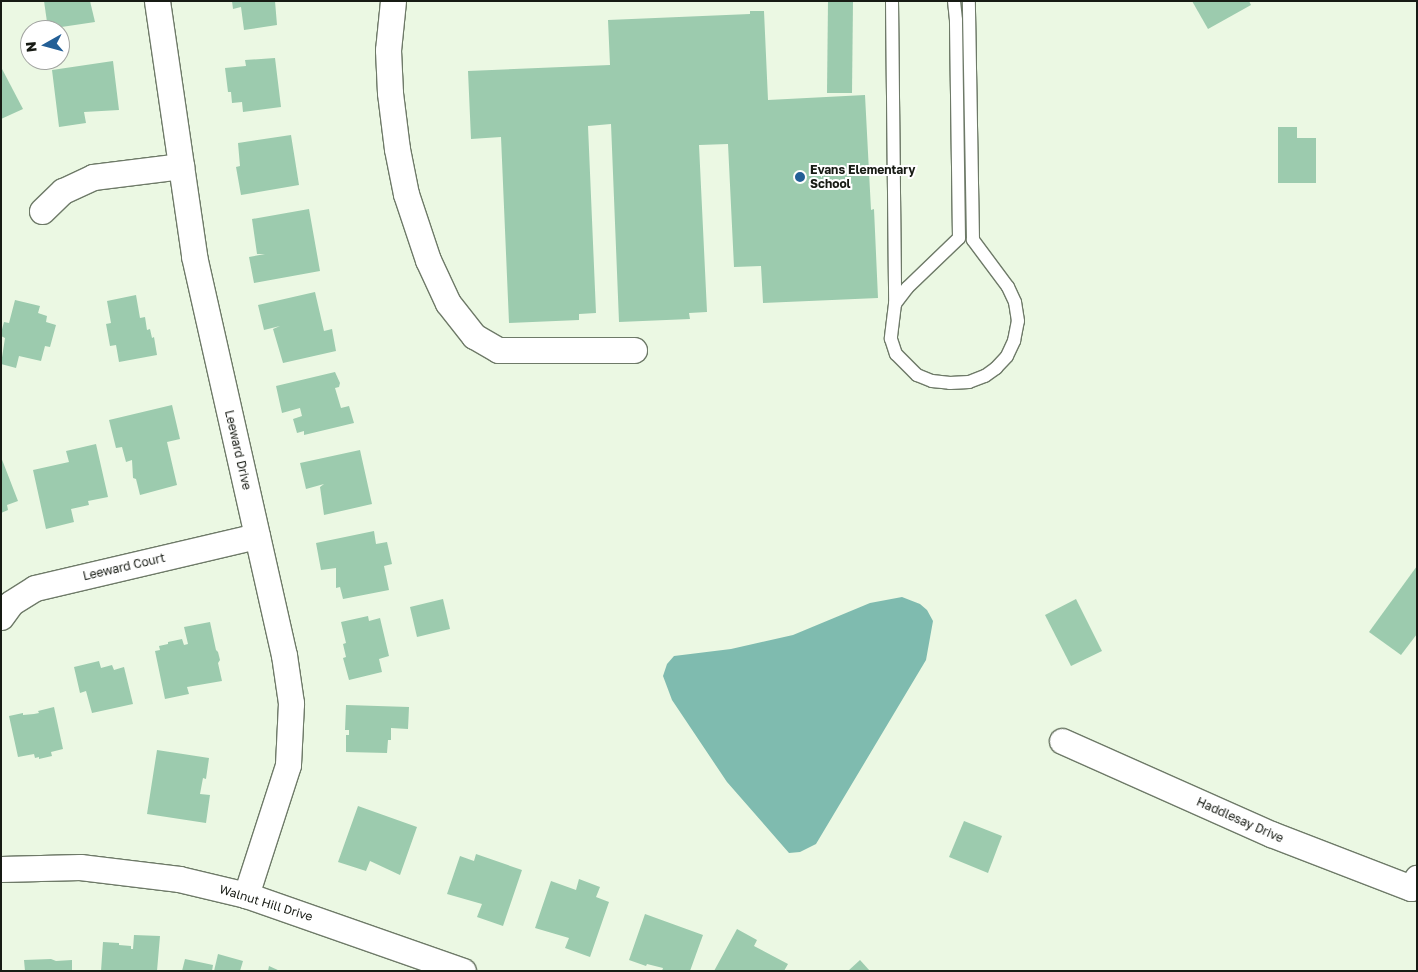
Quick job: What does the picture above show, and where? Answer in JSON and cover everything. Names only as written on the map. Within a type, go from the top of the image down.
[{"type":"street","name":"Leeward Drive","points":[[157,1],[194,256],[284,654],[291,703],[291,737],[288,765],[246,895]]},
{"type":"street","points":[[393,1],[390,7],[388,50],[390,93],[397,149],[406,194],[428,260],[448,303],[474,336],[498,350],[634,350]]},
{"type":"street","points":[[42,211],[63,191],[93,177],[181,166]]},
{"type":"street","name":"Leeward Court","points":[[1,617],[11,603],[35,588],[257,536]]},
{"type":"street","name":"Haddlesay Drive","points":[[1062,741],[1271,834],[1327,856],[1410,888],[1417,878]]},
{"type":"street","name":"Walnut Hill Drive","points":[[1,869],[80,867],[179,879],[246,895],[463,971]]},
{"type":"lane","points":[[892,1],[895,304],[891,339],[896,354],[917,375],[932,381],[950,384],[969,382],[985,376],[996,368],[1007,356],[1014,341],[1018,321],[1015,302],[1008,287],[973,240],[970,1]]},
{"type":"lane","points":[[895,304],[907,288],[959,238],[956,20],[954,1]]},
{"type":"water","points":[[902,597],[920,604],[927,610],[933,621],[926,660],[816,844],[800,852],[789,853],[727,782],[672,700],[663,676],[667,664],[674,656],[731,649],[793,635],[870,603]]},
{"type":"building","points":[[44,1],[90,1],[95,22],[70,26],[70,20],[47,20]]},
{"type":"building","points":[[232,1],[275,1],[277,25],[244,30],[241,7],[233,9]]},
{"type":"building","points":[[828,1],[853,1],[852,93],[827,93]]},
{"type":"building","points":[[1192,1],[1249,1],[1251,5],[1208,29]]},
{"type":"building","name":"Evans Elementary School","points":[[750,11],[764,11],[768,100],[865,95],[871,210],[874,209],[878,298],[763,303],[761,266],[734,267],[728,144],[699,145],[707,312],[689,313],[690,319],[619,322],[611,124],[588,126],[596,313],[579,314],[579,320],[509,323],[501,137],[471,139],[468,71],[610,65],[608,20],[750,14]]},
{"type":"building","points":[[275,58],[281,107],[243,112],[242,102],[232,103],[231,92],[228,92],[225,68],[246,66],[245,60]]},
{"type":"building","points":[[113,61],[119,110],[84,112],[86,123],[59,127],[52,70],[70,70],[70,67]]},
{"type":"building","points":[[1,67],[23,109],[1,119]]},
{"type":"building","points":[[1278,127],[1297,127],[1297,138],[1316,138],[1316,183],[1278,183]]},
{"type":"building","points":[[291,135],[299,185],[241,195],[236,167],[240,166],[238,143]]},
{"type":"building","points":[[309,209],[320,271],[254,283],[249,257],[265,254],[257,254],[252,219]]},
{"type":"building","points":[[315,292],[324,331],[332,329],[336,351],[283,363],[273,329],[280,326],[264,330],[258,305]]},
{"type":"building","points":[[136,295],[140,318],[145,317],[147,330],[150,329],[152,338],[154,337],[157,355],[119,362],[116,345],[110,346],[106,324],[111,323],[107,301]]},
{"type":"building","points":[[15,300],[40,306],[38,313],[47,316],[46,322],[56,325],[50,347],[45,346],[41,361],[19,356],[16,368],[1,364],[5,338],[1,336],[1,333],[4,322],[9,323]]},
{"type":"building","points":[[335,372],[340,383],[339,387],[335,388],[341,408],[349,406],[354,423],[304,435],[304,431],[297,433],[293,419],[302,416],[300,408],[282,413],[276,386]]},
{"type":"building","points":[[172,405],[180,439],[167,442],[177,485],[140,495],[136,479],[133,478],[132,460],[126,462],[122,447],[116,448],[109,420]]},
{"type":"building","points":[[96,444],[108,497],[88,501],[89,505],[71,509],[74,522],[46,529],[33,470],[69,462],[66,451]]},
{"type":"building","points":[[360,450],[372,504],[324,515],[320,487],[324,484],[306,489],[300,463]]},
{"type":"building","points":[[1,457],[18,501],[7,505],[8,510],[1,513]]},
{"type":"building","points":[[374,531],[376,544],[387,542],[392,564],[384,566],[389,590],[343,599],[340,587],[336,588],[336,568],[321,570],[316,543]]},
{"type":"building","points":[[1417,566],[1417,634],[1401,655],[1369,632]]},
{"type":"building","points":[[443,599],[450,629],[417,637],[410,607]]},
{"type":"building","points":[[1076,599],[1102,651],[1071,666],[1045,615]]},
{"type":"building","points":[[368,616],[369,621],[380,618],[389,656],[379,659],[382,672],[349,680],[343,658],[346,657],[343,644],[346,643],[341,622]]},
{"type":"building","points":[[210,622],[220,660],[218,663],[222,681],[187,687],[189,694],[165,699],[155,651],[160,650],[159,646],[168,644],[168,642],[182,639],[184,645],[188,644],[184,627]]},
{"type":"building","points":[[99,661],[101,668],[112,665],[114,670],[124,667],[133,704],[92,713],[86,691],[80,693],[74,667]]},
{"type":"building","points":[[346,705],[409,707],[408,729],[391,728],[391,740],[388,740],[387,753],[346,752],[346,735],[349,735],[349,730],[345,730]]},
{"type":"building","points":[[54,707],[63,749],[51,752],[52,756],[39,759],[39,757],[35,758],[34,754],[18,757],[9,716],[23,713],[23,715],[39,713],[38,711]]},
{"type":"building","points":[[157,750],[209,758],[206,779],[203,778],[200,794],[210,795],[206,823],[147,814]]},
{"type":"building","points":[[358,806],[417,827],[400,875],[370,861],[366,871],[338,862]]},
{"type":"building","points":[[964,821],[1002,836],[988,873],[949,857]]},
{"type":"building","points":[[476,854],[522,870],[503,926],[477,917],[482,904],[447,894],[460,856],[474,861]]},
{"type":"building","points":[[579,879],[600,887],[596,897],[609,902],[590,957],[565,948],[569,938],[535,928],[551,881],[576,890]]},
{"type":"building","points":[[645,914],[703,935],[690,971],[662,971],[663,968],[647,964],[646,966],[629,960]]},
{"type":"building","points":[[737,929],[757,940],[754,946],[788,964],[784,971],[714,971]]},
{"type":"building","points":[[134,935],[160,936],[157,971],[101,971],[103,942],[119,943],[119,945],[131,946],[131,949],[133,949]]},
{"type":"building","points":[[218,954],[243,961],[240,971],[214,971]]},
{"type":"building","points":[[51,959],[56,961],[72,960],[72,971],[25,971],[24,960]]},
{"type":"building","points":[[185,959],[213,965],[212,971],[182,971]]},
{"type":"building","points":[[860,960],[870,971],[848,971]]},
{"type":"building","points":[[269,966],[280,971],[268,971]]},
{"type":"place","name":"Evans Elementary School","points":[[800,177]]}]
